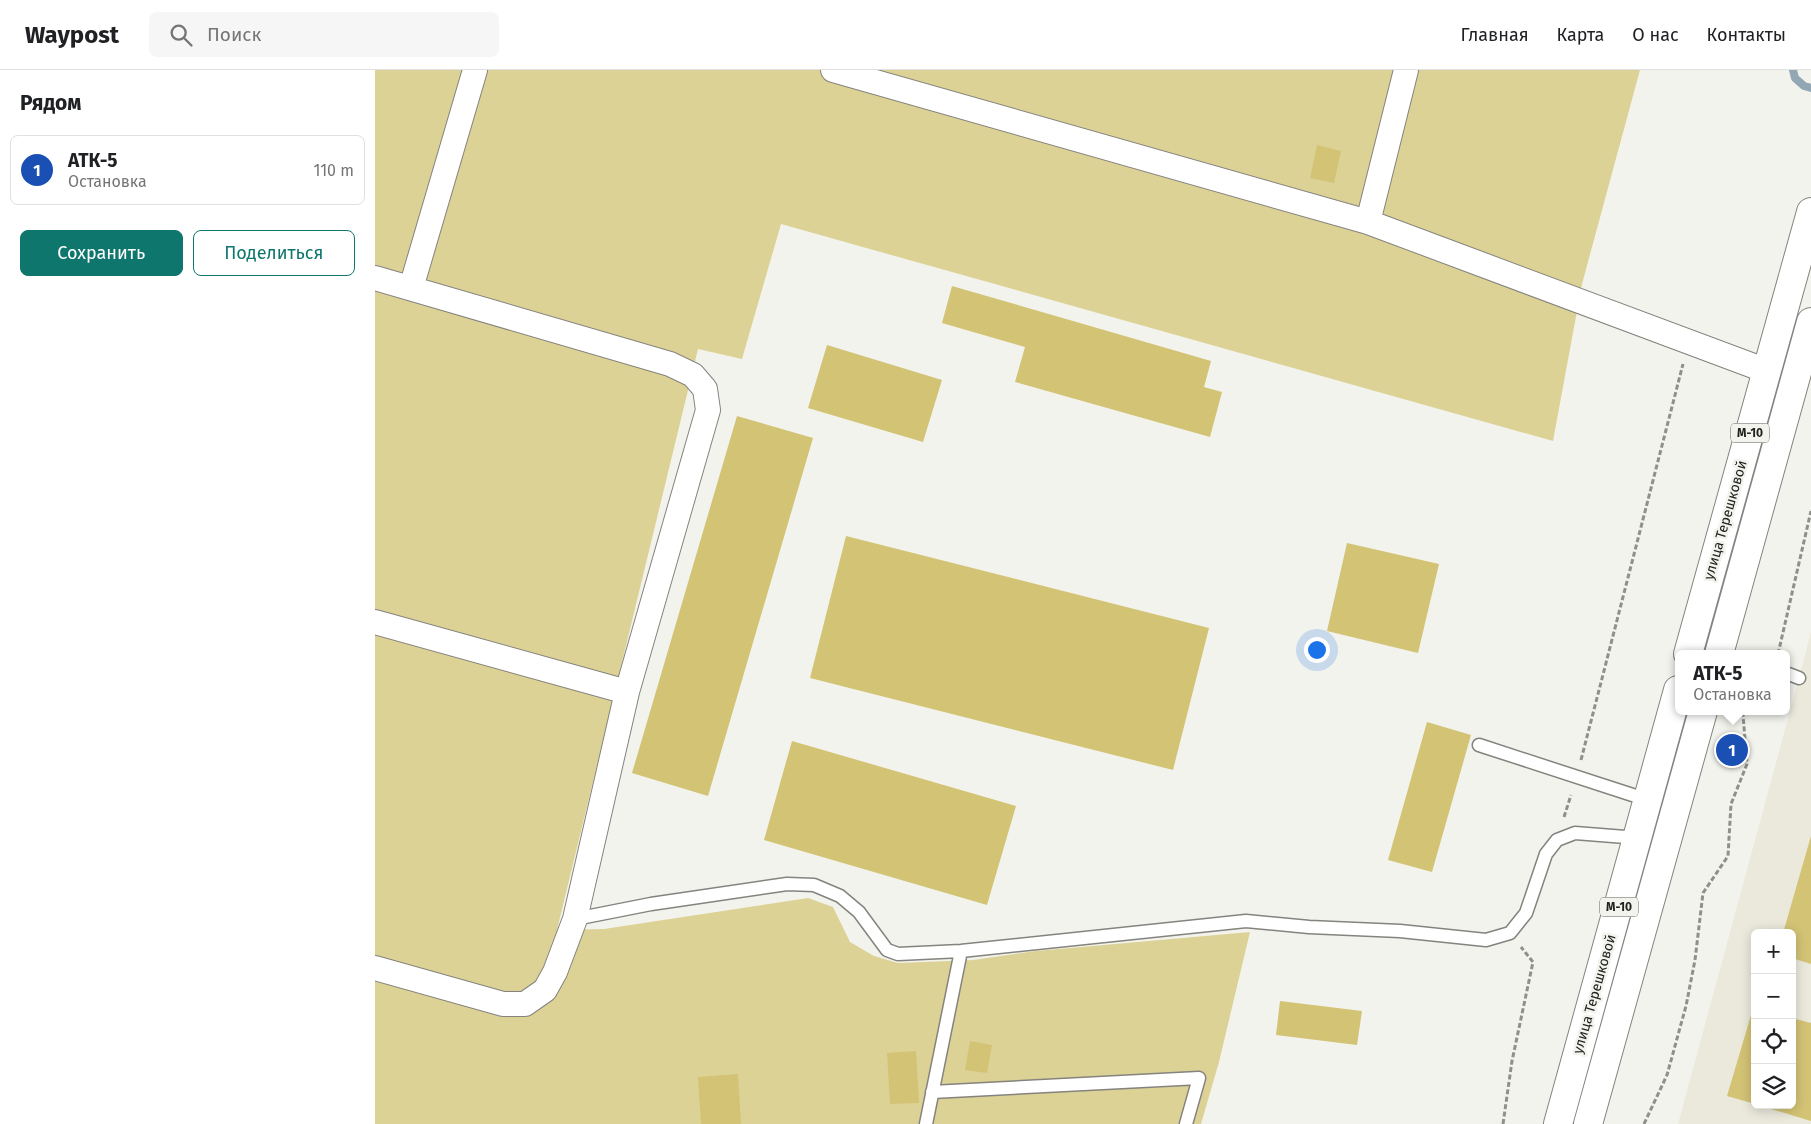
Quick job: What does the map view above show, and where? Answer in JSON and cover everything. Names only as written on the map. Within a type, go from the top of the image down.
[{"type":"highway","name":"улица Терешковой","points":[[1689,650],[1811,212]]},
{"type":"highway","name":"М-10","points":[[1720,650],[1811,322]]},
{"type":"highway","name":"улица Терешковой","points":[[1558,1124],[1675,701]]},
{"type":"highway","name":"улица Терешковой","points":[[1588,1124],[1702,715]]},
{"type":"street","points":[[411,288],[475,70]]},
{"type":"street","points":[[833,70],[1368,222],[1767,370]]},
{"type":"street","points":[[1368,222],[1406,70]]},
{"type":"street","points":[[375,278],[670,364],[693,375],[705,389],[708,410],[627,692],[575,918],[555,972],[545,990],[525,1004],[503,1004],[375,968]]},
{"type":"street","points":[[375,622],[627,692]]},
{"type":"lane","points":[[1790,675],[1799,678]]},
{"type":"lane","points":[[1479,745],[1648,800]]},
{"type":"lane","points":[[575,918],[651,904],[787,884],[814,885],[840,896],[859,912],[887,950],[898,954],[961,951],[1246,921],[1309,927],[1400,931],[1486,940],[1510,933],[1526,913],[1546,854],[1557,840],[1575,834],[1638,838]]},
{"type":"lane","points":[[926,1124],[961,951]]},
{"type":"lane","points":[[932,1092],[1199,1078],[1186,1124]]},
{"type":"path","points":[[1557,840],[1576,777],[1689,342]]},
{"type":"path","points":[[1779,650],[1811,511]]},
{"type":"path","points":[[1644,1124],[1667,1075],[1686,1006],[1695,960],[1703,893],[1728,856],[1731,804],[1747,764],[1743,715]]},
{"type":"path","points":[[1503,1124],[1512,1060],[1533,962],[1510,933]]},
{"type":"shaded area","points":[[375,70],[1640,70],[1582,284],[1553,441],[781,224],[742,359],[698,349],[557,930],[604,929],[808,898],[833,907],[850,942],[874,956],[898,963],[973,960],[1036,951],[1250,932],[1219,1062],[1201,1124],[375,1124]]},
{"type":"shaded area","points":[[1811,632],[1811,1124],[1678,1124],[1789,715]]},
{"type":"building","points":[[1317,145],[1341,151],[1334,183],[1310,178]]},
{"type":"building","points":[[952,286],[1211,361],[1204,387],[1222,392],[1210,437],[1015,382],[1025,347],[942,323]]},
{"type":"building","points":[[827,345],[942,380],[923,442],[808,408]]},
{"type":"building","points":[[737,416],[813,438],[708,796],[632,773]]},
{"type":"building","points":[[846,536],[1209,628],[1173,770],[810,678]]},
{"type":"building","points":[[1347,543],[1439,564],[1418,653],[1327,631]]},
{"type":"building","points":[[1427,722],[1471,735],[1432,872],[1388,860]]},
{"type":"building","points":[[792,741],[1016,806],[987,905],[764,840]]},
{"type":"building","points":[[1811,836],[1811,964],[1796,959],[1796,929],[1784,929]]},
{"type":"building","points":[[1280,1001],[1362,1011],[1357,1045],[1276,1035]]},
{"type":"building","points":[[1751,1015],[1751,1103],[1727,1096]]},
{"type":"building","points":[[1796,1019],[1811,1023],[1811,1121],[1771,1109],[1796,1109]]},
{"type":"building","points":[[970,1041],[992,1045],[987,1073],[965,1070]]},
{"type":"building","points":[[916,1051],[919,1103],[890,1104],[887,1053]]},
{"type":"building","points":[[738,1074],[741,1124],[701,1124],[698,1077]]},
{"type":"waterway","points":[[1793,70],[1795,78],[1804,86],[1811,88]]},
{"type":"place","name":"АТК-5","points":[[1732,750]]}]
